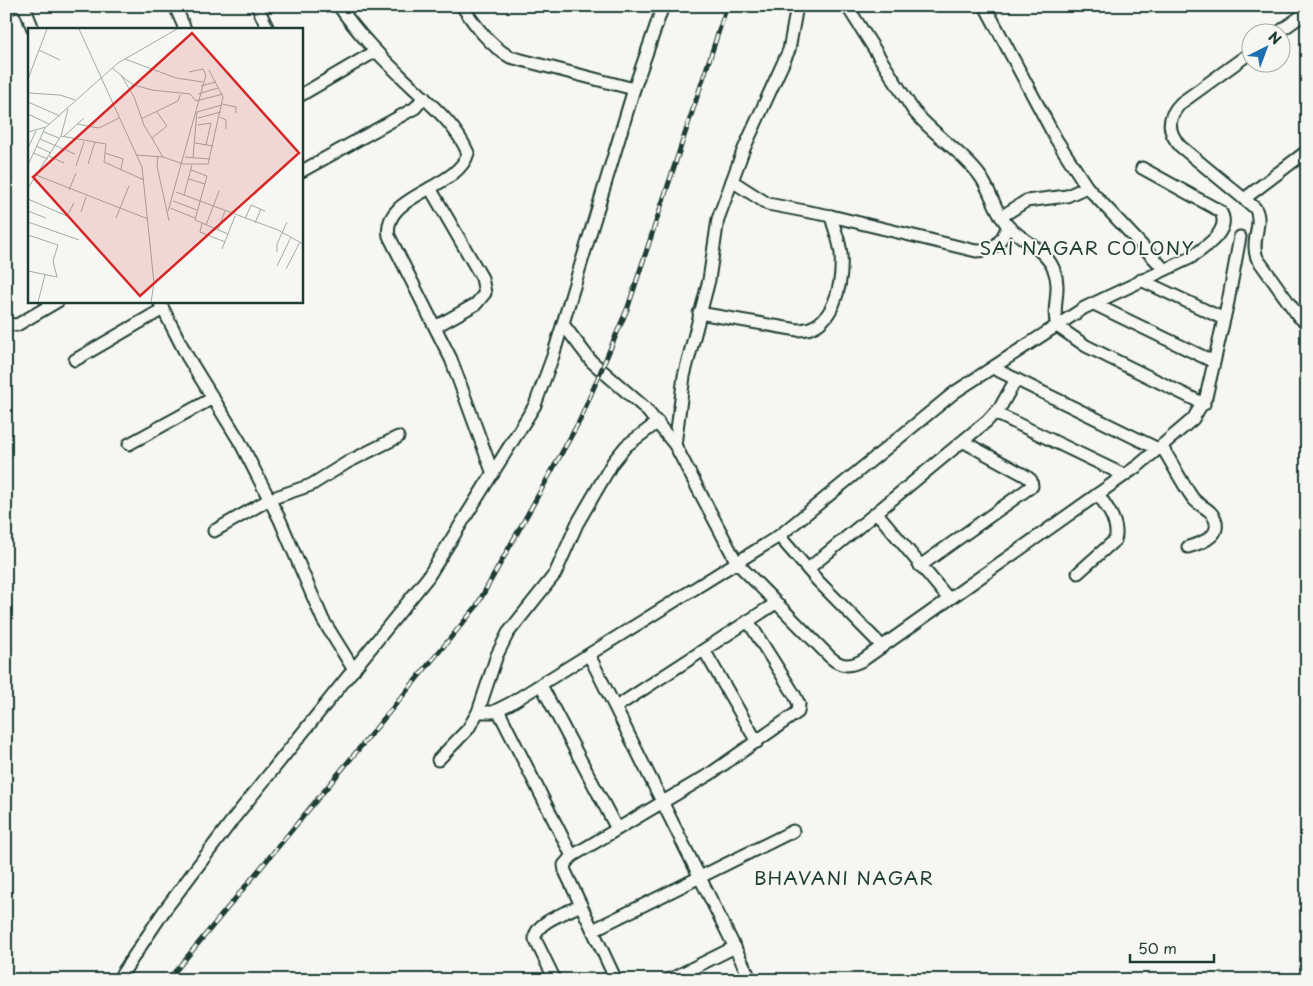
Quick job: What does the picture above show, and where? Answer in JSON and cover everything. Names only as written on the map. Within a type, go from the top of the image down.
[{"type":"street","points":[[6,10],[17,6]]},
{"type":"street","points":[[24,6],[33,28]]},
{"type":"street","points":[[175,6],[185,28]]},
{"type":"street","points":[[257,6],[268,28]]},
{"type":"street","points":[[339,6],[376,51],[441,113],[462,139],[468,153],[461,169],[394,213],[389,219],[388,227],[390,236],[450,359],[493,474]]},
{"type":"street","points":[[462,6],[484,35],[501,52],[510,57],[634,89]]},
{"type":"street","points":[[118,980],[164,911],[234,818],[428,577],[535,405],[563,324],[634,89],[663,6]]},
{"type":"street","points":[[675,445],[684,376],[714,257],[718,220],[766,98],[788,50],[797,6]]},
{"type":"street","points":[[847,6],[901,94],[925,125],[980,176],[1004,221],[1054,268],[1058,286],[1054,314],[1057,326],[1086,346],[1204,404]]},
{"type":"street","points":[[985,6],[1056,139],[1087,187],[1164,269]]},
{"type":"street","points":[[1290,24],[1307,12]]},
{"type":"street","points":[[302,94],[376,51]]},
{"type":"street","points":[[1240,60],[1181,103],[1172,114],[1169,126],[1171,133],[1180,146],[1258,212],[1254,241],[1257,258],[1299,316],[1307,322]]},
{"type":"street","points":[[302,170],[414,108],[424,98]]},
{"type":"street","points":[[1244,199],[1307,151]]},
{"type":"street","points":[[478,712],[498,710],[737,563],[779,536],[925,415],[993,368],[1094,304],[1190,258],[1204,248],[1224,225],[1224,217],[1212,205],[1142,168]]},
{"type":"street","points":[[732,181],[768,204],[831,216],[976,251],[994,248],[1002,240],[1004,221],[1026,201],[1067,196],[1087,187]]},
{"type":"street","points":[[430,188],[482,278],[485,293],[476,304],[435,327]]},
{"type":"street","points":[[699,313],[798,330],[806,330],[820,323],[831,310],[839,279],[841,256],[831,216]]},
{"type":"street","points":[[563,324],[597,367],[628,391],[658,422],[675,445],[737,563],[830,657],[841,665],[856,664],[1124,476],[1194,420],[1204,404],[1224,319],[1240,236]]},
{"type":"street","points":[[1141,280],[1224,319]]},
{"type":"street","points":[[6,324],[17,325],[56,302]]},
{"type":"street","points":[[1094,304],[1214,362]]},
{"type":"street","points":[[75,360],[161,305],[187,356],[240,442],[270,499],[323,620],[354,670]]},
{"type":"street","points":[[993,368],[1160,448],[1192,497],[1214,519],[1216,530],[1210,539],[1188,547]]},
{"type":"street","points":[[808,569],[964,442],[995,413],[1016,379]]},
{"type":"street","points":[[129,444],[213,398]]},
{"type":"street","points":[[995,413],[1124,476]]},
{"type":"street","points":[[438,760],[468,728],[478,712],[497,655],[508,633],[555,574],[577,524],[608,468],[626,446],[658,422]]},
{"type":"street","points":[[214,531],[270,499],[312,485],[348,462],[398,437]]},
{"type":"street","points":[[920,566],[1032,486],[1031,480],[1026,476],[964,442]]},
{"type":"street","points":[[1078,573],[1114,540],[1116,535],[1116,526],[1098,494]]},
{"type":"street","points":[[877,514],[948,598]]},
{"type":"street","points":[[779,536],[882,646]]},
{"type":"street","points":[[616,707],[776,603]]},
{"type":"street","points":[[616,980],[564,865],[572,856],[663,802],[757,742],[798,712],[798,704],[748,621]]},
{"type":"street","points":[[704,650],[757,742]]},
{"type":"street","points":[[589,655],[752,980]]},
{"type":"street","points":[[541,685],[617,829]]},
{"type":"street","points":[[498,710],[572,856]]},
{"type":"street","points":[[593,930],[793,831]]},
{"type":"street","points":[[555,980],[535,939],[536,932],[542,925],[581,905]]},
{"type":"street","points":[[669,980],[735,947]]},
{"type":"railway","points":[[168,980],[476,607],[580,420],[628,307],[727,6]]},
{"type":"district","name":"SAI NAGAR COLONY","points":[[1087,248]]},
{"type":"district","name":"BHAVANI NAGAR","points":[[844,878]]}]
